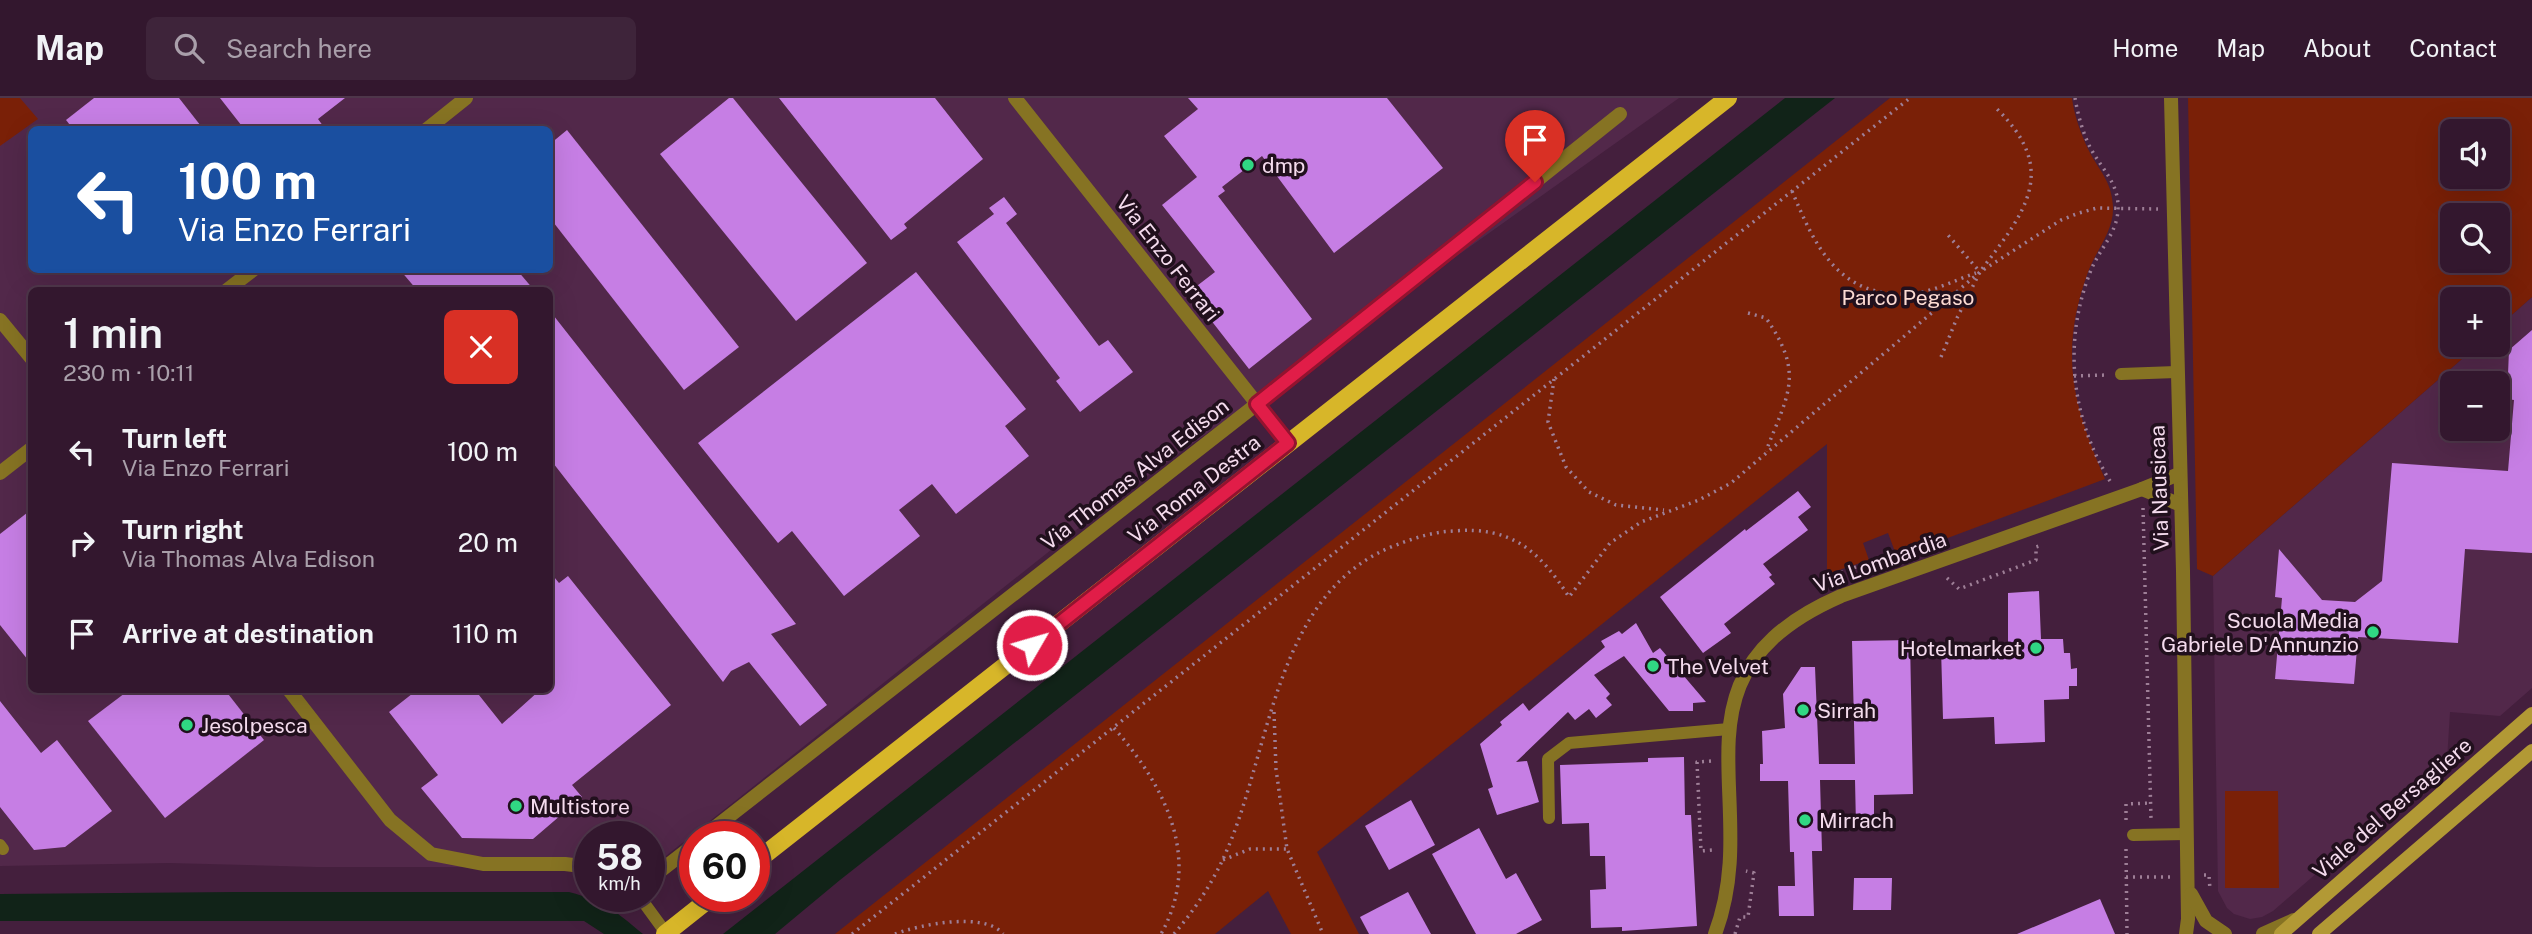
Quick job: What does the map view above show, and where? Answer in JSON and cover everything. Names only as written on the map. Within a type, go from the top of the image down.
[{"type":"main road","name":"Via Roma Destra","points":[[770,850],[1728,98]]},
{"type":"main road","points":[[665,933],[692,912]]},
{"type":"street","points":[[431,126],[466,98]]},
{"type":"street","name":"Via Enzo Ferrari","points":[[1015,98],[1288,443]]},
{"type":"street","name":"Via Nausicaa","points":[[2171,98],[2186,834],[2193,902],[2211,926],[2225,934]]},
{"type":"street","name":"Via Thomas Alva Edison","points":[[723,821],[1257,404],[1620,114]]},
{"type":"street","points":[[231,287],[249,273]]},
{"type":"street","points":[[0,320],[28,354]]},
{"type":"street","points":[[0,473],[28,451]]},
{"type":"street","name":"Via Lombardia","points":[[1715,934],[1727,893],[1730,866],[1729,729],[1734,699],[1752,663],[1778,634],[1818,606],[2179,474]]},
{"type":"street","points":[[2142,489],[2180,505]]},
{"type":"street","points":[[291,693],[390,820],[431,854],[483,864],[574,865]]},
{"type":"street","name":"Viale del Bersagliere","points":[[2281,934],[2532,715]]},
{"type":"street","points":[[2319,934],[2532,751]]},
{"type":"street","points":[[665,867],[679,856]]},
{"type":"street","name":"Via Nausicaa","points":[[2191,934],[2187,926],[2192,876]]},
{"type":"street","points":[[2263,934],[2298,918]]},
{"type":"lane","points":[[2121,374],[2176,372]]},
{"type":"lane","points":[[1549,818],[1548,759],[1569,743],[1729,729]]},
{"type":"lane","points":[[2128,835],[2186,834]]},
{"type":"lane","points":[[650,912],[665,933]]},
{"type":"path","points":[[852,934],[1910,98]]},
{"type":"path","points":[[2075,98],[2090,148],[2114,185],[2119,209],[2114,231],[2092,267],[2080,302],[2073,354],[2074,376],[2085,427],[2112,484]]},
{"type":"path","points":[[1941,357],[1956,318],[1980,272],[2015,225],[2032,178],[2028,150],[2022,136],[1997,109]]},
{"type":"path","points":[[1793,191],[1822,253],[1840,274],[1856,283],[1883,292],[1910,294],[1980,272]]},
{"type":"path","points":[[1174,934],[1186,920],[1223,860],[1241,814],[1297,638],[1320,603],[1346,573],[1378,552],[1415,538],[1445,531],[1472,529],[1492,532],[1525,545],[1552,571],[1569,597],[1610,543],[1641,522],[1699,500],[1731,483],[1980,272],[2061,220],[2097,208],[2162,208]]},
{"type":"path","points":[[1947,234],[1980,272]]},
{"type":"path","points":[[1748,313],[1766,318],[1785,351],[1790,373],[1787,396],[1765,453]]},
{"type":"path","points":[[2074,376],[2096,375]]},
{"type":"path","points":[[1554,379],[1548,422],[1566,467],[1589,492],[1616,505],[1667,510]]},
{"type":"path","points":[[2131,513],[2143,509],[2151,821]]},
{"type":"path","points":[[1935,582],[1948,578],[1959,589],[2036,560],[2036,547],[2043,544]]},
{"type":"path","points":[[1821,588],[1830,584],[1828,577],[1867,563],[1870,570]]},
{"type":"path","points":[[1273,707],[1276,769],[1287,849],[1323,934]]},
{"type":"path","points":[[1114,728],[1135,752],[1166,805],[1175,829],[1179,877],[1172,914],[1161,934]]},
{"type":"path","points":[[1713,731],[1712,761],[1697,762],[1701,851],[1716,850],[1716,861]]},
{"type":"path","points":[[2127,934],[2126,804],[2150,803]]},
{"type":"path","points":[[1223,860],[1250,849],[1287,849]]},
{"type":"path","points":[[1735,934],[1740,917],[1748,917],[1754,873],[1746,872],[1746,859]]},
{"type":"path","points":[[2192,876],[2209,875],[2211,893]]},
{"type":"path","points":[[2126,877],[2164,878]]},
{"type":"path","points":[[895,934],[948,922],[974,923],[999,929],[1003,934]]},
{"type":"shaded area","points":[[0,98],[1679,98],[1115,499],[710,821],[679,821],[679,846],[665,857],[665,821],[574,821],[574,867],[316,867],[169,863],[0,866]]},
{"type":"shaded area","points":[[1785,98],[1835,98],[840,880],[775,934],[723,934],[751,912],[770,912],[770,897]]},
{"type":"shaded area","name":"Scuola Media Gabriele D'Annunzio","points":[[2532,297],[2532,688],[2500,716],[2450,712],[2447,760],[2273,911],[2250,919],[2234,914],[2227,908],[2218,891],[2213,576],[2440,378],[2440,441],[2510,441],[2510,371],[2448,371],[2464,357],[2510,357],[2510,316]]},
{"type":"shaded area","points":[[569,892],[574,894],[574,912],[614,912],[643,934],[604,934],[584,921],[0,921],[0,894]]},
{"type":"green space","points":[[0,98],[20,98],[38,119],[0,146]]},
{"type":"green space","name":"Parco Pegaso","points":[[1890,98],[2072,98],[2080,131],[2108,183],[2113,207],[2111,224],[2091,264],[2079,301],[2072,353],[2077,401],[2105,479],[1897,557],[1888,533],[1863,543],[1869,560],[1827,574],[1827,444],[1317,852],[1359,934],[1291,934],[1268,891],[1215,934],[835,934]]},
{"type":"green space","points":[[2188,98],[2532,98],[2532,297],[2510,316],[2510,287],[2440,287],[2440,357],[2464,357],[2448,371],[2440,371],[2440,378],[2213,576],[2197,569]]},
{"type":"green space","points":[[2225,791],[2278,791],[2279,888],[2225,888]]},
{"type":"building","points":[[94,98],[179,98],[201,126],[71,126],[66,120]]},
{"type":"building","points":[[220,98],[345,98],[318,119],[323,126],[242,126]]},
{"type":"building","points":[[729,98],[733,98],[867,263],[796,321],[660,154]]},
{"type":"building","points":[[779,98],[935,98],[983,159],[904,224],[907,228],[891,240]]},
{"type":"building","points":[[1188,98],[1387,98],[1443,168],[1334,253],[1262,156],[1222,187],[1225,191],[1218,196],[1312,319],[1249,369],[1189,292],[1215,272],[1162,205],[1197,177],[1164,136],[1198,109]]},
{"type":"building","points":[[567,130],[739,347],[684,390],[553,222],[553,142]]},
{"type":"building","points":[[1004,197],[1017,214],[1006,223],[1099,346],[1108,340],[1133,372],[1080,412],[1056,381],[1060,378],[957,242],[994,214],[989,208]]},
{"type":"building","points":[[916,272],[1026,409],[1005,426],[1029,456],[956,514],[932,484],[899,510],[920,536],[844,596],[792,531],[778,543],[698,443]]},
{"type":"building","points":[[403,273],[520,273],[531,287],[414,287]]},
{"type":"building","points":[[553,315],[796,624],[771,634],[827,705],[800,726],[749,662],[731,671],[723,682],[553,463]]},
{"type":"building","points":[[2532,330],[2532,553],[2465,549],[2458,643],[2358,637],[2354,684],[2275,679],[2282,598],[2275,597],[2279,549],[2322,600],[2355,602],[2382,581],[2392,463],[2508,471],[2514,400],[2510,399],[2510,349]]},
{"type":"building","points":[[1798,491],[1811,507],[1798,517],[1808,530],[1763,564],[1775,584],[1724,624],[1731,633],[1703,653],[1660,597],[1745,529],[1746,531]]},
{"type":"building","points":[[28,512],[28,660],[0,625],[0,534]]},
{"type":"building","points":[[553,576],[559,583],[568,576],[671,705],[572,785],[582,797],[533,839],[462,838],[421,788],[438,775],[389,712],[413,693],[477,693],[502,724],[537,693],[553,693]]},
{"type":"building","points":[[2039,591],[2041,639],[2063,639],[2064,653],[2070,653],[2071,669],[2077,668],[2077,686],[2069,686],[2069,699],[2044,700],[2045,742],[1995,744],[1994,717],[1943,719],[1941,648],[2008,645],[2008,593]]},
{"type":"building","points":[[1636,623],[1653,653],[1660,648],[1706,702],[1693,703],[1693,711],[1669,711],[1624,656],[1594,675],[1610,694],[1606,698],[1612,705],[1596,718],[1589,709],[1575,720],[1568,712],[1516,762],[1527,761],[1539,802],[1497,815],[1488,789],[1493,787],[1480,744],[1502,725],[1500,722],[1523,703],[1529,711],[1605,647],[1601,641],[1619,631],[1622,634]]},
{"type":"building","points":[[1910,640],[1913,794],[1874,795],[1874,826],[1856,826],[1855,780],[1820,780],[1822,851],[1812,851],[1814,916],[1779,916],[1778,886],[1795,886],[1794,852],[1790,852],[1788,781],[1760,781],[1760,764],[1763,764],[1762,731],[1785,728],[1783,694],[1801,667],[1815,667],[1819,764],[1855,764],[1852,641]]},
{"type":"building","points":[[125,693],[227,693],[264,740],[165,818],[88,721]]},
{"type":"building","points":[[0,701],[41,753],[57,740],[112,811],[65,847],[34,850],[0,807]]},
{"type":"building","points":[[1684,757],[1685,815],[1691,815],[1697,926],[1622,931],[1622,927],[1591,928],[1590,890],[1606,889],[1605,856],[1590,856],[1589,823],[1562,824],[1560,765],[1648,762],[1648,758]]},
{"type":"building","points":[[1411,800],[1435,845],[1389,870],[1365,826]]},
{"type":"building","points":[[1479,828],[1506,879],[1516,873],[1542,920],[1516,934],[1476,934],[1432,854]]},
{"type":"building","points":[[1854,878],[1892,878],[1891,910],[1853,910]]},
{"type":"building","points":[[1408,892],[1431,934],[1369,934],[1360,917]]},
{"type":"building","points":[[2100,899],[2115,934],[2017,934]]},
{"type":"place","name":"dmp","points":[[1248,165]]},
{"type":"place","name":"Scuola Media Gabriele D'Annunzio","points":[[2373,632]]},
{"type":"place","name":"Hotelmarket","points":[[2036,648]]},
{"type":"place","name":"The Velvet","points":[[1653,666]]},
{"type":"place","name":"Sirrah","points":[[1803,710]]},
{"type":"place","name":"Jesolpesca","points":[[187,725]]},
{"type":"place","name":"Multistore","points":[[516,806]]},
{"type":"place","name":"Mirrach","points":[[1805,820]]},
{"type":"route","points":[[1032,645],[1288,443],[1257,404],[1535,182]]}]
